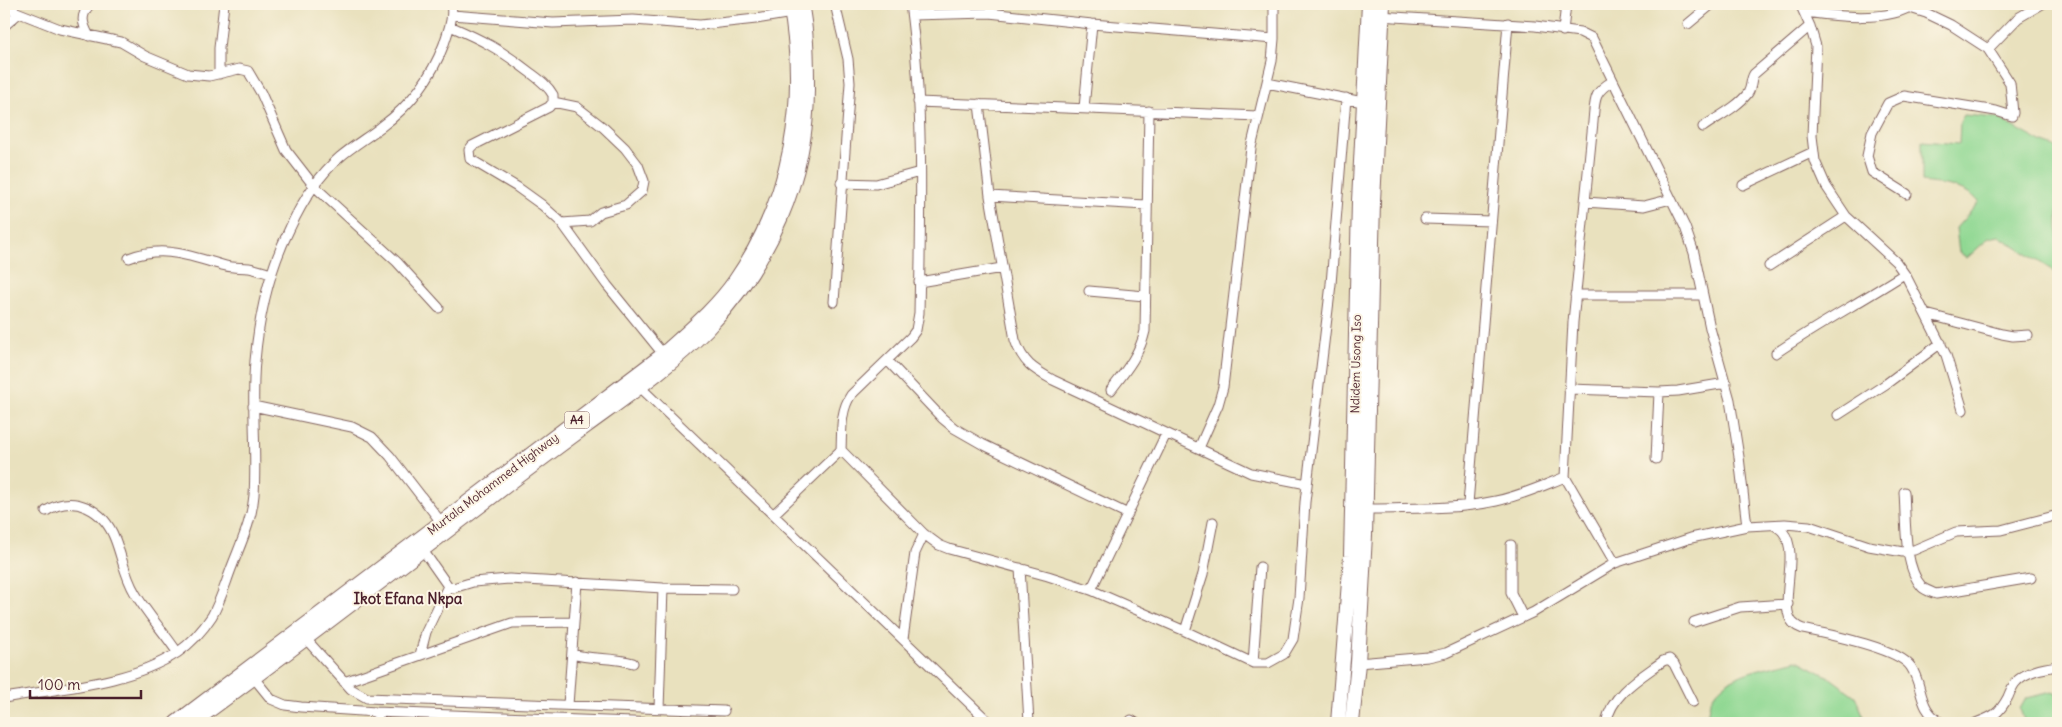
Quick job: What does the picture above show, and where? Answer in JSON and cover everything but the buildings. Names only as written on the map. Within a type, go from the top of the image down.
[{"type":"highway","name":"Murtala Mohammed Highway","points":[[176,723],[664,354],[704,317],[734,282],[757,245],[779,196],[791,149],[796,115],[798,67],[794,7]]},
{"type":"highway","name":"Murtala Mohammed Highway","points":[[192,723],[254,678],[558,446],[640,387],[685,350],[708,328],[745,282],[772,236],[788,200],[804,138],[807,107],[807,54],[794,7]]},
{"type":"highway","name":"Ndidem Usong Iso","points":[[1338,723],[1351,556],[1359,201],[1371,104],[1376,10]]},
{"type":"highway","name":"Ndidem Usong Iso","points":[[1352,723],[1358,663],[1366,509],[1373,201],[1371,104]]},
{"type":"street","points":[[89,36],[82,20],[84,12],[90,4]]},
{"type":"street","points":[[219,74],[219,48],[224,4]]},
{"type":"street","points":[[4,698],[110,679],[147,667],[177,652],[191,641],[212,616],[248,525],[254,494],[254,364],[258,327],[271,274],[289,230],[314,186],[340,157],[399,113],[419,93],[441,52],[450,26],[451,4]]},
{"type":"street","points":[[834,302],[849,70],[835,4]]},
{"type":"street","points":[[774,514],[841,450],[846,402],[851,395],[888,361],[916,330],[919,282],[920,172],[918,70],[910,4]]},
{"type":"street","points":[[1199,448],[1218,405],[1223,387],[1250,158],[1267,83],[1274,39],[1274,4]]},
{"type":"street","points":[[1563,31],[1566,4]]},
{"type":"street","points":[[1688,24],[1712,4]]},
{"type":"street","points":[[1988,48],[2018,18],[2042,4]]},
{"type":"street","points":[[1802,8],[1840,15],[1875,16],[1899,12],[1912,6],[1942,20],[1988,48],[2010,83],[2013,95],[2012,116],[1996,110],[1918,97],[1904,96],[1888,103],[1872,133],[1867,156],[1872,172],[1907,194]]},
{"type":"street","points":[[4,7],[60,29],[121,42],[145,56],[188,74],[208,76],[239,69],[248,71],[261,93],[286,150],[314,186],[397,262],[439,308]]},
{"type":"street","points":[[452,15],[553,23],[633,20],[700,25],[756,19],[794,7]]},
{"type":"street","points":[[912,15],[988,8],[1092,24],[1274,39]]},
{"type":"street","points":[[1802,8],[1810,26],[1816,52],[1812,105],[1813,152],[1826,186],[1846,216],[1896,262],[1904,274],[1940,343],[1963,410]]},
{"type":"street","points":[[1376,10],[1580,32],[1592,38],[1685,227],[1694,253],[1730,400],[1747,526]]},
{"type":"street","points":[[4,26],[19,13]]},
{"type":"street","points":[[1468,504],[1508,23]]},
{"type":"street","points":[[1084,108],[1092,24]]},
{"type":"street","points":[[450,26],[489,43],[506,53],[547,87],[553,95],[553,102],[549,107],[472,146],[469,155],[474,163],[517,186],[542,204],[562,224],[607,285],[664,354]]},
{"type":"street","points":[[1703,127],[1741,100],[1750,91],[1751,80],[1754,74],[1810,26]]},
{"type":"street","points":[[1613,81],[1601,88],[1596,97],[1575,295],[1565,477],[1615,563]]},
{"type":"street","points":[[1267,83],[1371,104]]},
{"type":"street","points":[[841,450],[924,534],[949,550],[1020,568],[1091,590],[1253,663],[1268,663],[1284,654],[1293,639],[1299,598],[1307,484],[1331,284],[1346,98]]},
{"type":"street","points":[[553,102],[577,107],[604,128],[625,148],[638,165],[644,181],[642,192],[626,205],[601,212],[590,221],[562,224]]},
{"type":"street","points":[[918,102],[1258,116]]},
{"type":"street","points":[[979,104],[990,196],[1002,268],[1015,340],[1024,360],[1034,370],[1053,380],[1260,476],[1307,484]]},
{"type":"street","points":[[1111,390],[1133,360],[1142,343],[1145,331],[1149,111]]},
{"type":"street","points":[[1743,185],[1813,152]]},
{"type":"street","points":[[842,183],[876,184],[920,172]]},
{"type":"street","points":[[990,196],[1146,205]]},
{"type":"street","points":[[1585,202],[1644,206],[1671,199]]},
{"type":"street","points":[[1769,266],[1846,216]]},
{"type":"street","points":[[1425,219],[1491,221]]},
{"type":"street","points":[[129,258],[149,251],[164,251],[271,274]]},
{"type":"street","points":[[919,282],[1002,268]]},
{"type":"street","points":[[1776,353],[1816,326],[1870,296],[1904,274]]},
{"type":"street","points":[[1089,291],[1145,296]]},
{"type":"street","points":[[1575,295],[1703,295]]},
{"type":"street","points":[[1926,314],[2002,334],[2013,336],[2028,335]]},
{"type":"street","points":[[1838,415],[1886,384],[1940,343]]},
{"type":"street","points":[[888,361],[942,418],[954,428],[982,444],[1128,514]]},
{"type":"street","points":[[1569,389],[1659,392],[1678,391],[1726,383]]},
{"type":"street","points":[[640,387],[990,723]]},
{"type":"street","points":[[1656,459],[1659,392]]},
{"type":"street","points":[[254,406],[352,427],[372,437],[390,456],[441,522]]},
{"type":"street","points":[[1091,590],[1166,434]]},
{"type":"street","points":[[1366,509],[1440,507],[1493,502],[1512,497],[1565,477]]},
{"type":"street","points":[[1904,492],[1908,551],[1914,572],[1922,588],[1936,594],[2030,578]]},
{"type":"street","points":[[46,511],[60,503],[78,503],[90,509],[104,521],[115,538],[135,593],[177,652]]},
{"type":"street","points":[[1358,663],[1428,657],[1446,652],[1523,617],[1615,563],[1691,538],[1747,526],[1774,524],[1809,526],[1868,546],[1908,551],[1956,532],[2001,530],[2058,515]]},
{"type":"street","points":[[1185,631],[1203,574],[1214,522]]},
{"type":"street","points":[[1774,524],[1784,532],[1789,552],[1788,604],[1789,615],[1794,625],[1869,646],[1903,659],[1913,669],[1923,702],[1928,711],[1942,723]]},
{"type":"street","points":[[903,639],[916,553],[924,534]]},
{"type":"street","points":[[1511,544],[1511,593],[1523,617]]},
{"type":"street","points":[[422,550],[448,586],[456,588],[473,582],[493,580],[577,582],[663,588],[732,589]]},
{"type":"street","points":[[1253,663],[1260,567]]},
{"type":"street","points":[[1020,568],[1029,723]]},
{"type":"street","points":[[568,705],[577,582]]},
{"type":"street","points":[[420,655],[426,632],[448,586]]},
{"type":"street","points":[[659,709],[663,588]]},
{"type":"street","points":[[1694,622],[1740,607],[1788,604]]},
{"type":"street","points":[[344,682],[512,623],[574,622]]},
{"type":"street","points":[[305,638],[350,689],[366,698],[724,711]]},
{"type":"street","points":[[572,654],[590,659],[617,659],[633,663]]},
{"type":"street","points":[[1606,723],[1610,710],[1621,693],[1663,661],[1669,659],[1674,664],[1693,702]]},
{"type":"street","points":[[1976,723],[1993,716],[2000,710],[2014,684],[2020,679],[2031,672],[2058,666]]},
{"type":"street","points":[[254,678],[271,699],[278,704],[301,707],[450,719],[658,723]]},
{"type":"street","points":[[376,712],[379,723]]},
{"type":"green space","points":[[1964,115],[1998,118],[2041,142],[2058,148],[2058,274],[1999,236],[1989,238],[1967,258],[1959,252],[1956,228],[1979,202],[1973,196],[1960,189],[1922,182],[1922,141],[1959,144],[1960,122]]},
{"type":"green space","points":[[1797,660],[1829,677],[1855,696],[1865,719],[1863,723],[1708,723],[1709,707],[1715,694],[1724,684],[1752,671]]},
{"type":"green space","points":[[2052,692],[2058,694],[2058,723],[2025,723],[2020,709],[2026,698]]},
{"type":"district","name":"Ikot Efana Nkpa","points":[[408,599]]}]
